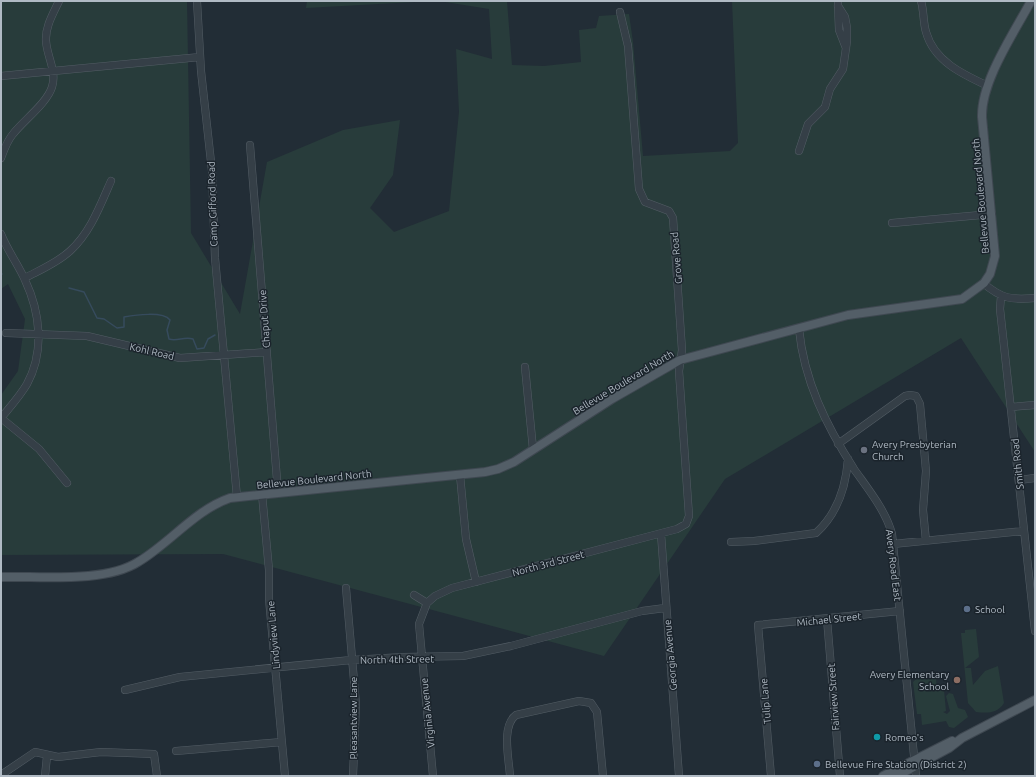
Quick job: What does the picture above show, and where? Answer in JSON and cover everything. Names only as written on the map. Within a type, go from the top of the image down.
[{"type":"main road","name":"Bellevue Boulevard North","points":[[1,577],[88,576],[121,570],[139,562],[208,508],[223,500],[278,492],[460,475],[498,469],[514,462],[680,360],[848,315],[953,302],[970,295],[990,274],[996,256],[982,117],[984,98],[988,86],[1031,1]]},
{"type":"main road","points":[[883,776],[949,748],[962,738],[1035,700]]},
{"type":"main road","points":[[897,776],[914,763]]},
{"type":"street","points":[[1,158],[13,134],[49,93],[53,80],[53,71],[47,51],[46,33],[59,1]]},
{"type":"street","name":"Camp Gifford Road","points":[[197,1],[200,57],[212,171],[214,243],[237,497]]},
{"type":"street","points":[[921,1],[926,32],[935,50],[957,70],[988,86]]},
{"type":"street","points":[[799,151],[808,124],[824,107],[830,90],[843,69],[846,49],[846,22],[838,3]]},
{"type":"street","name":"Grove Road","points":[[620,12],[628,46],[639,189],[645,202],[669,211],[673,218],[682,350],[679,372],[689,516],[686,524]]},
{"type":"street","points":[[1,76],[200,57]]},
{"type":"street","name":"Chaput Drive","points":[[250,145],[269,320],[267,352],[278,492]]},
{"type":"street","points":[[25,278],[57,260],[76,245],[91,223],[111,182]]},
{"type":"street","points":[[892,223],[992,214]]},
{"type":"street","points":[[1,234],[25,278],[35,306],[39,334],[35,360],[27,383],[1,418],[39,449],[67,483]]},
{"type":"street","points":[[983,283],[1001,296],[1016,299],[1035,298]]},
{"type":"street","name":"Smith Road","points":[[1001,296],[1000,309],[1012,407],[1024,530],[1033,586],[1035,631]]},
{"type":"street","name":"Avery Road East","points":[[798,329],[806,373],[823,415],[838,444],[887,519],[893,544],[916,776]]},
{"type":"street","name":"Kohl Road","points":[[6,333],[87,336],[170,357],[191,358],[267,352]]},
{"type":"street","points":[[525,366],[533,449]]},
{"type":"street","points":[[838,444],[910,395],[916,396],[920,404],[926,471],[923,510],[926,541]]},
{"type":"street","points":[[1012,407],[1035,405]]},
{"type":"street","points":[[730,542],[754,541],[816,533],[830,516],[841,496],[847,477],[848,459]]},
{"type":"street","points":[[460,475],[466,538],[476,582]]},
{"type":"street","points":[[1019,480],[1035,478]]},
{"type":"street","name":"Lindyview Lane","points":[[262,494],[285,776]]},
{"type":"street","name":"North 3rd Street","points":[[427,603],[447,590],[661,534],[677,529],[686,524]]},
{"type":"street","points":[[893,544],[1024,530]]},
{"type":"street","name":"Georgia Avenue","points":[[661,534],[665,608],[672,672],[679,776]]},
{"type":"street","name":"Pleasantview Lane","points":[[346,588],[351,660],[354,672],[356,704],[353,776]]},
{"type":"street","points":[[414,595],[427,603]]},
{"type":"street","name":"Virginia Avenue","points":[[427,603],[419,624],[433,776]]},
{"type":"street","name":"North 4th Street","points":[[125,690],[180,677],[351,660],[463,656],[511,646],[642,611],[665,608]]},
{"type":"street","name":"Michael Street","points":[[758,625],[900,611]]},
{"type":"street","name":"Fairview Street","points":[[827,619],[840,776]]},
{"type":"street","name":"Tulip Lane","points":[[758,625],[771,776]]},
{"type":"street","points":[[510,776],[507,728],[512,718],[528,712],[579,701],[594,705],[599,721],[603,776]]},
{"type":"street","points":[[176,751],[282,742]]},
{"type":"street","points":[[1,775],[35,752],[47,756],[58,757],[101,752],[154,754],[157,776]]},
{"type":"street","points":[[46,776],[47,756]]},
{"type":"green space","points":[[1,1],[187,1],[191,233],[240,314],[267,162],[343,130],[400,120],[393,175],[370,208],[394,232],[449,211],[459,112],[456,49],[492,59],[489,9],[439,1],[507,1],[512,65],[544,66],[581,62],[579,30],[596,28],[599,16],[629,14],[633,42],[643,156],[730,151],[738,143],[732,1],[1035,1],[1035,452],[961,338],[725,479],[604,656],[223,554],[1,555],[1,395],[18,371],[25,319],[8,284],[1,289]]},
{"type":"green space","points":[[307,1],[433,1],[306,8]]},
{"type":"green space","points":[[976,629],[979,657],[965,668],[971,668],[973,685],[985,671],[998,666],[1004,703],[1001,707],[992,712],[976,712],[968,703],[961,633],[965,633],[965,630]]},
{"type":"green space","points":[[928,677],[929,679],[936,678],[937,691],[944,690],[946,711],[943,712],[947,714],[950,711],[946,696],[949,693],[953,694],[958,708],[965,710],[968,717],[954,728],[949,727],[946,721],[922,725],[921,714],[917,714],[913,682],[916,679]]},
{"type":"waterway","points":[[69,288],[84,292],[97,318],[104,319],[117,328],[124,327],[124,317],[161,315],[170,320],[167,330],[169,339],[193,339],[197,349],[204,348],[208,339],[215,335]]},
{"type":"place","name":"Avery Presbyterian Church","points":[[864,450]]},
{"type":"place","name":"School","points":[[967,609]]},
{"type":"place","name":"Avery Elementary School","points":[[957,680]]},
{"type":"place","name":"Romeo's","points":[[877,737]]},
{"type":"place","name":"Bellevue Fire Station (District 2)","points":[[817,764]]}]
